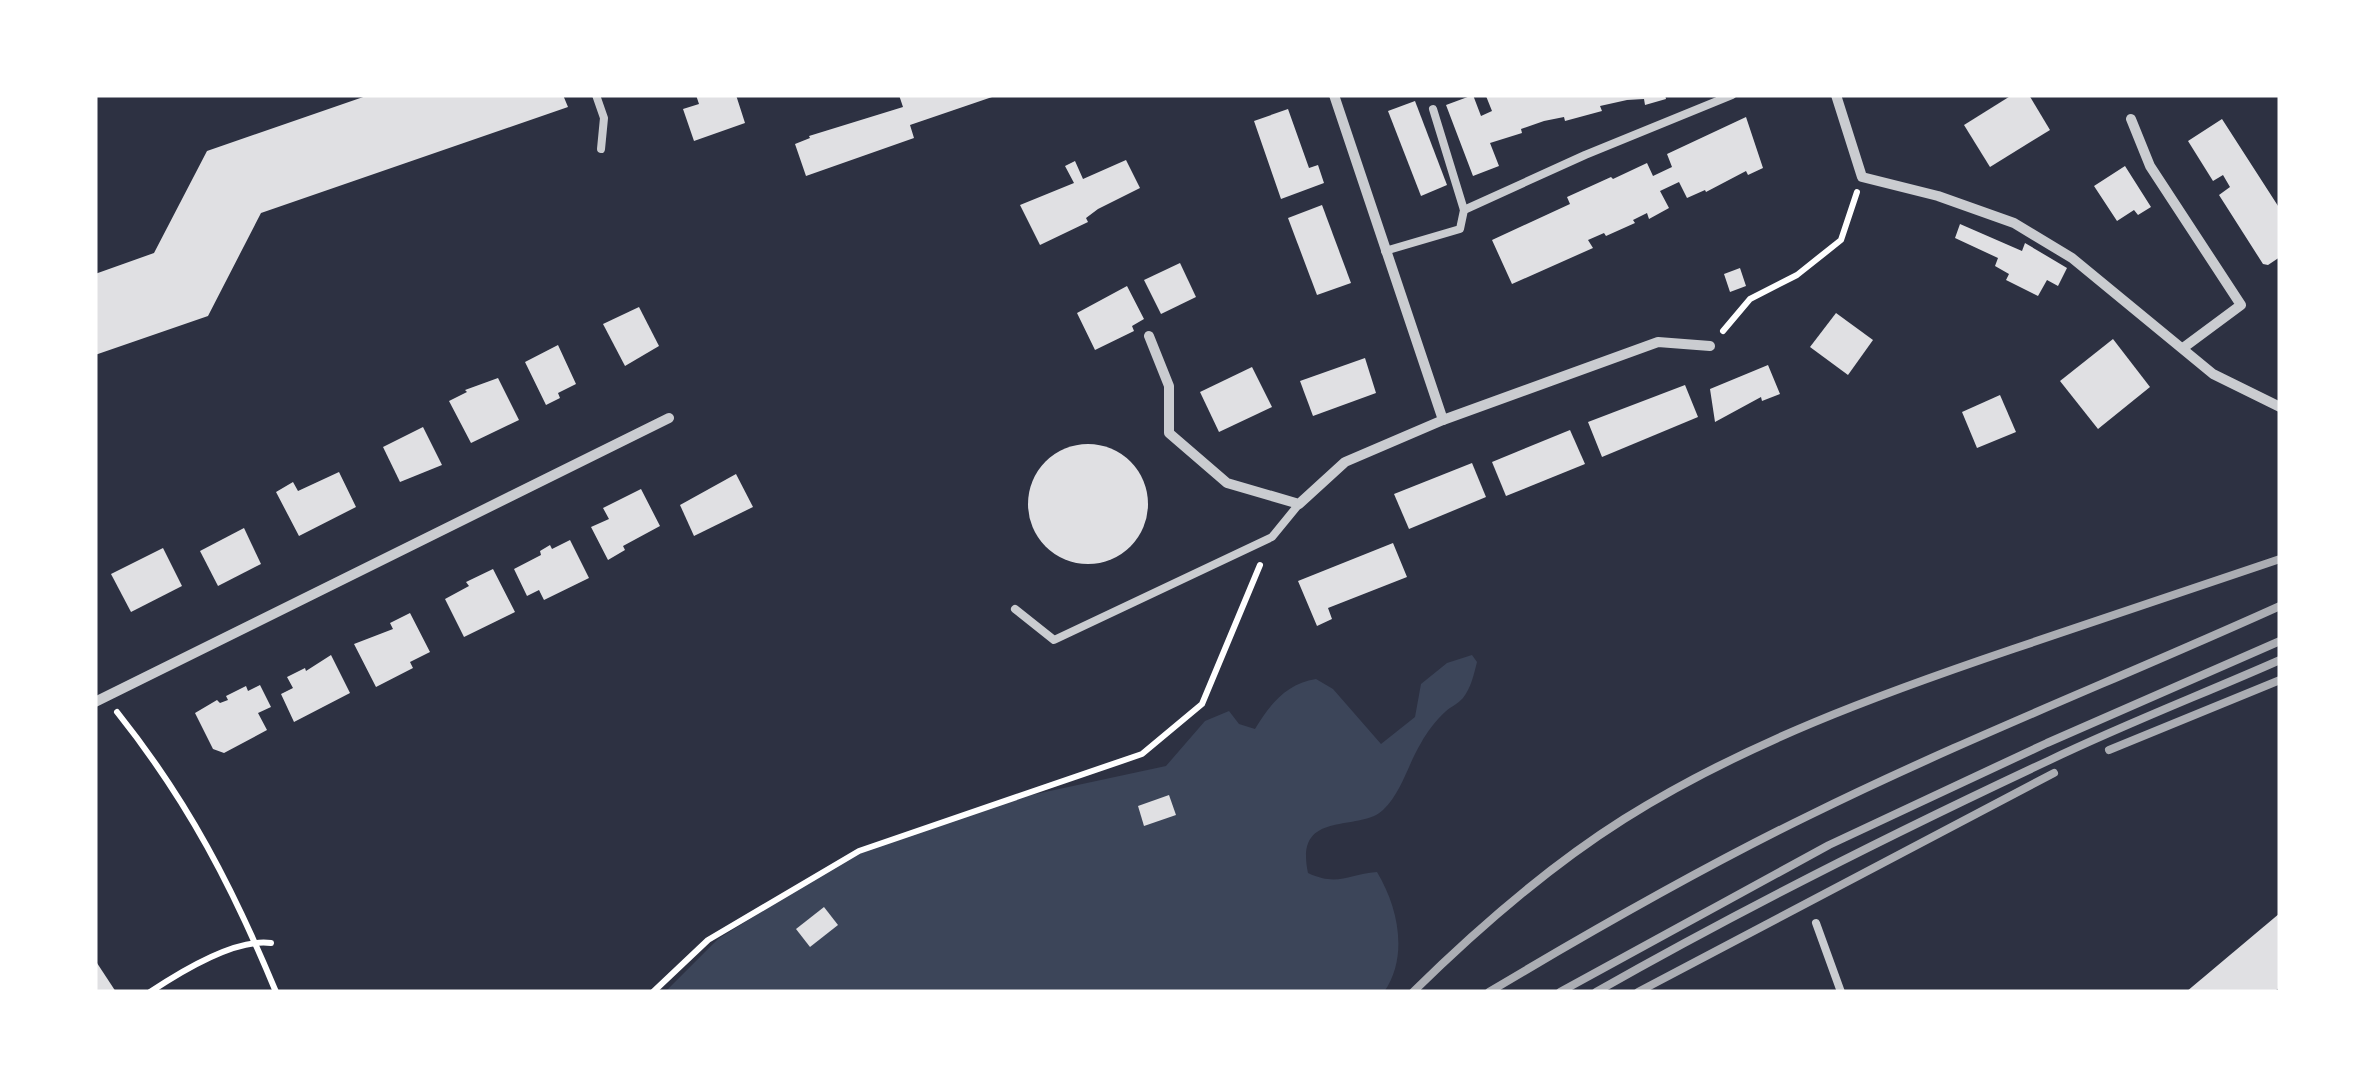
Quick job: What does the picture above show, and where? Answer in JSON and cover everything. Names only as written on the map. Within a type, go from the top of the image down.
[{"type":"street","points":[[1334,95],[1443,420]]},
{"type":"street","points":[[1836,95],[1862,176],[1938,196],[2014,223],[2072,258],[2213,374],[2280,408]]},
{"type":"street","points":[[2131,119],[2150,166],[2240,304],[2183,348]]},
{"type":"street","points":[[1149,336],[1169,386],[1169,432],[1227,483],[1299,504],[1345,462],[1443,420],[1658,342],[1710,346]]},
{"type":"street","points":[[100,700],[669,418]]},
{"type":"lane","points":[[596,95],[604,118],[601,149]]},
{"type":"lane","points":[[1464,210],[1585,155],[1732,96]]},
{"type":"lane","points":[[1386,251],[1460,229],[1464,210],[1433,109]]},
{"type":"lane","points":[[1015,609],[1054,640],[1272,537],[1299,504]]},
{"type":"lane","points":[[1816,922],[1841,992]]},
{"type":"path","points":[[1710,346],[1750,298],[1797,275],[1841,240],[1862,176]]},
{"type":"path","points":[[653,992],[708,940],[858,851],[1142,754],[1202,704],[1272,537]]},
{"type":"path","points":[[100,700],[162,768],[218,860],[276,992]]},
{"type":"path","points":[[150,992],[176,975],[255,941],[271,943]]},
{"type":"shaded area","points":[[1472,655],[1477,662],[1468,690],[1429,730],[1390,803],[1372,817],[1319,831],[1310,839],[1306,853],[1308,873],[1318,877],[1335,879],[1377,872],[1390,900],[1398,932],[1396,963],[1384,992],[665,992],[718,939],[838,864],[895,836],[999,802],[1166,766],[1205,721],[1229,711],[1239,724],[1255,729],[1280,696],[1296,685],[1316,679],[1333,689],[1381,744],[1415,717],[1421,684],[1447,663]]},
{"type":"building","points":[[369,95],[563,95],[568,107],[261,213],[208,316],[95,355],[95,274],[154,253],[207,151]]},
{"type":"building","points":[[696,95],[736,95],[745,123],[694,141],[683,109],[699,104]]},
{"type":"building","points":[[899,95],[995,96],[910,125],[914,138],[806,176],[795,144],[809,136],[903,107]]},
{"type":"building","points":[[1473,95],[1481,116],[1492,111],[1486,96],[1489,95],[1665,95],[1666,99],[1645,105],[1644,99],[1627,100],[1600,106],[1602,111],[1521,129],[1522,133],[1490,143],[1499,166],[1473,176],[1446,105]]},
{"type":"building","points":[[2012,95],[2029,95],[2050,130],[1990,167],[1964,125]]},
{"type":"building","points":[[1415,101],[1447,185],[1421,196],[1388,111]]},
{"type":"building","points":[[1288,109],[1309,168],[1318,165],[1324,183],[1281,199],[1254,121]]},
{"type":"building","points":[[1746,117],[1763,168],[1748,175],[1746,171],[1687,198],[1679,182],[1660,191],[1669,208],[1649,219],[1647,213],[1633,220],[1635,223],[1588,240],[1593,248],[1512,284],[1492,240],[1570,204],[1567,197],[1611,177],[1647,163],[1653,176],[1672,167],[1667,154]]},
{"type":"building","points":[[2222,119],[2280,209],[2280,257],[2268,265],[2263,264],[2219,195],[2230,187],[2223,175],[2213,181],[2188,141]]},
{"type":"building","points":[[1126,160],[1140,188],[1098,209],[1086,218],[1088,222],[1040,245],[1020,205],[1074,183],[1065,166],[1075,161],[1083,179]]},
{"type":"building","points":[[2125,166],[2151,207],[2138,215],[2134,210],[2117,221],[2094,186]]},
{"type":"building","points":[[1322,205],[1351,283],[1317,295],[1288,218]]},
{"type":"building","points":[[1960,224],[2022,251],[2025,243],[2067,268],[2058,286],[2047,280],[2038,296],[2006,280],[2009,274],[1995,266],[1998,258],[1955,238]]},
{"type":"building","points":[[1180,263],[1196,297],[1161,314],[1144,280]]},
{"type":"building","points":[[1740,268],[1746,286],[1730,292],[1724,274]]},
{"type":"building","points":[[1127,286],[1144,319],[1132,326],[1134,331],[1095,350],[1077,313]]},
{"type":"building","points":[[639,307],[659,346],[625,366],[603,324]]},
{"type":"building","points":[[1836,313],[1873,340],[1848,375],[1810,347]]},
{"type":"building","points":[[2113,339],[2150,387],[2098,429],[2060,381]]},
{"type":"building","points":[[558,345],[576,384],[546,405],[525,362]]},
{"type":"building","points":[[1365,358],[1376,393],[1313,416],[1300,381]]},
{"type":"building","points":[[1768,365],[1780,394],[1762,401],[1761,397],[1715,422],[1710,389]]},
{"type":"building","points":[[1252,367],[1272,407],[1219,432],[1200,392]]},
{"type":"building","points":[[498,378],[519,420],[471,443],[449,401],[465,390]]},
{"type":"building","points":[[1685,385],[1698,417],[1602,457],[1588,422]]},
{"type":"building","points":[[2000,395],[2016,432],[1977,448],[1962,412]]},
{"type":"building","points":[[423,427],[442,465],[400,482],[383,447]]},
{"type":"building","points":[[1570,430],[1585,464],[1506,496],[1492,462]]},
{"type":"building","points":[[1088,444],[1111,449],[1130,462],[1143,481],[1148,504],[1143,527],[1130,546],[1111,559],[1088,564],[1065,559],[1046,546],[1033,527],[1028,504],[1033,481],[1046,462],[1065,449]]},
{"type":"building","points":[[1472,463],[1486,497],[1409,529],[1394,494]]},
{"type":"building","points":[[339,472],[356,507],[299,536],[276,492],[293,482],[298,491]]},
{"type":"building","points":[[736,474],[753,507],[694,536],[680,505]]},
{"type":"building","points":[[641,489],[660,526],[623,546],[625,550],[608,560],[591,527],[609,519],[603,508]]},
{"type":"building","points":[[244,528],[261,564],[218,586],[200,551]]},
{"type":"building","points":[[570,540],[589,578],[544,600],[539,590],[527,596],[514,569],[541,555],[540,551],[550,545],[552,549]]},
{"type":"building","points":[[1393,543],[1407,577],[1328,608],[1332,619],[1317,626],[1298,581]]},
{"type":"building","points":[[163,548],[182,586],[131,612],[111,574]]},
{"type":"building","points":[[493,569],[515,612],[464,637],[445,599],[469,586],[466,582]]},
{"type":"building","points":[[410,613],[430,652],[410,662],[413,668],[376,687],[354,644],[393,629],[390,623]]},
{"type":"building","points":[[331,655],[350,693],[294,722],[281,694],[293,688],[287,677],[305,668],[306,671]]},
{"type":"building","points":[[260,685],[271,707],[258,713],[267,730],[224,753],[213,749],[195,713],[217,700],[228,700],[226,696],[246,686],[248,691]]},
{"type":"building","points":[[1169,795],[1176,815],[1144,826],[1138,806]]},
{"type":"building","points":[[824,907],[838,925],[810,947],[796,929]]},
{"type":"building","points":[[2280,913],[2280,987],[2274,992],[2186,992]]},
{"type":"building","points":[[95,960],[116,992],[95,992]]},
{"type":"railway","points":[[1413,992],[1488,922],[1568,857],[1624,819],[1717,767],[1814,722],[1913,684],[2280,559]]},
{"type":"railway","points":[[1489,992],[1647,901],[1808,816],[2280,606]]},
{"type":"railway","points":[[1560,992],[1829,845],[2047,743],[2280,641]]},
{"type":"railway","points":[[1596,992],[1935,815],[2107,734],[2280,660]]},
{"type":"railway","points":[[2109,750],[2280,680]]},
{"type":"railway","points":[[1638,992],[2054,773]]}]
